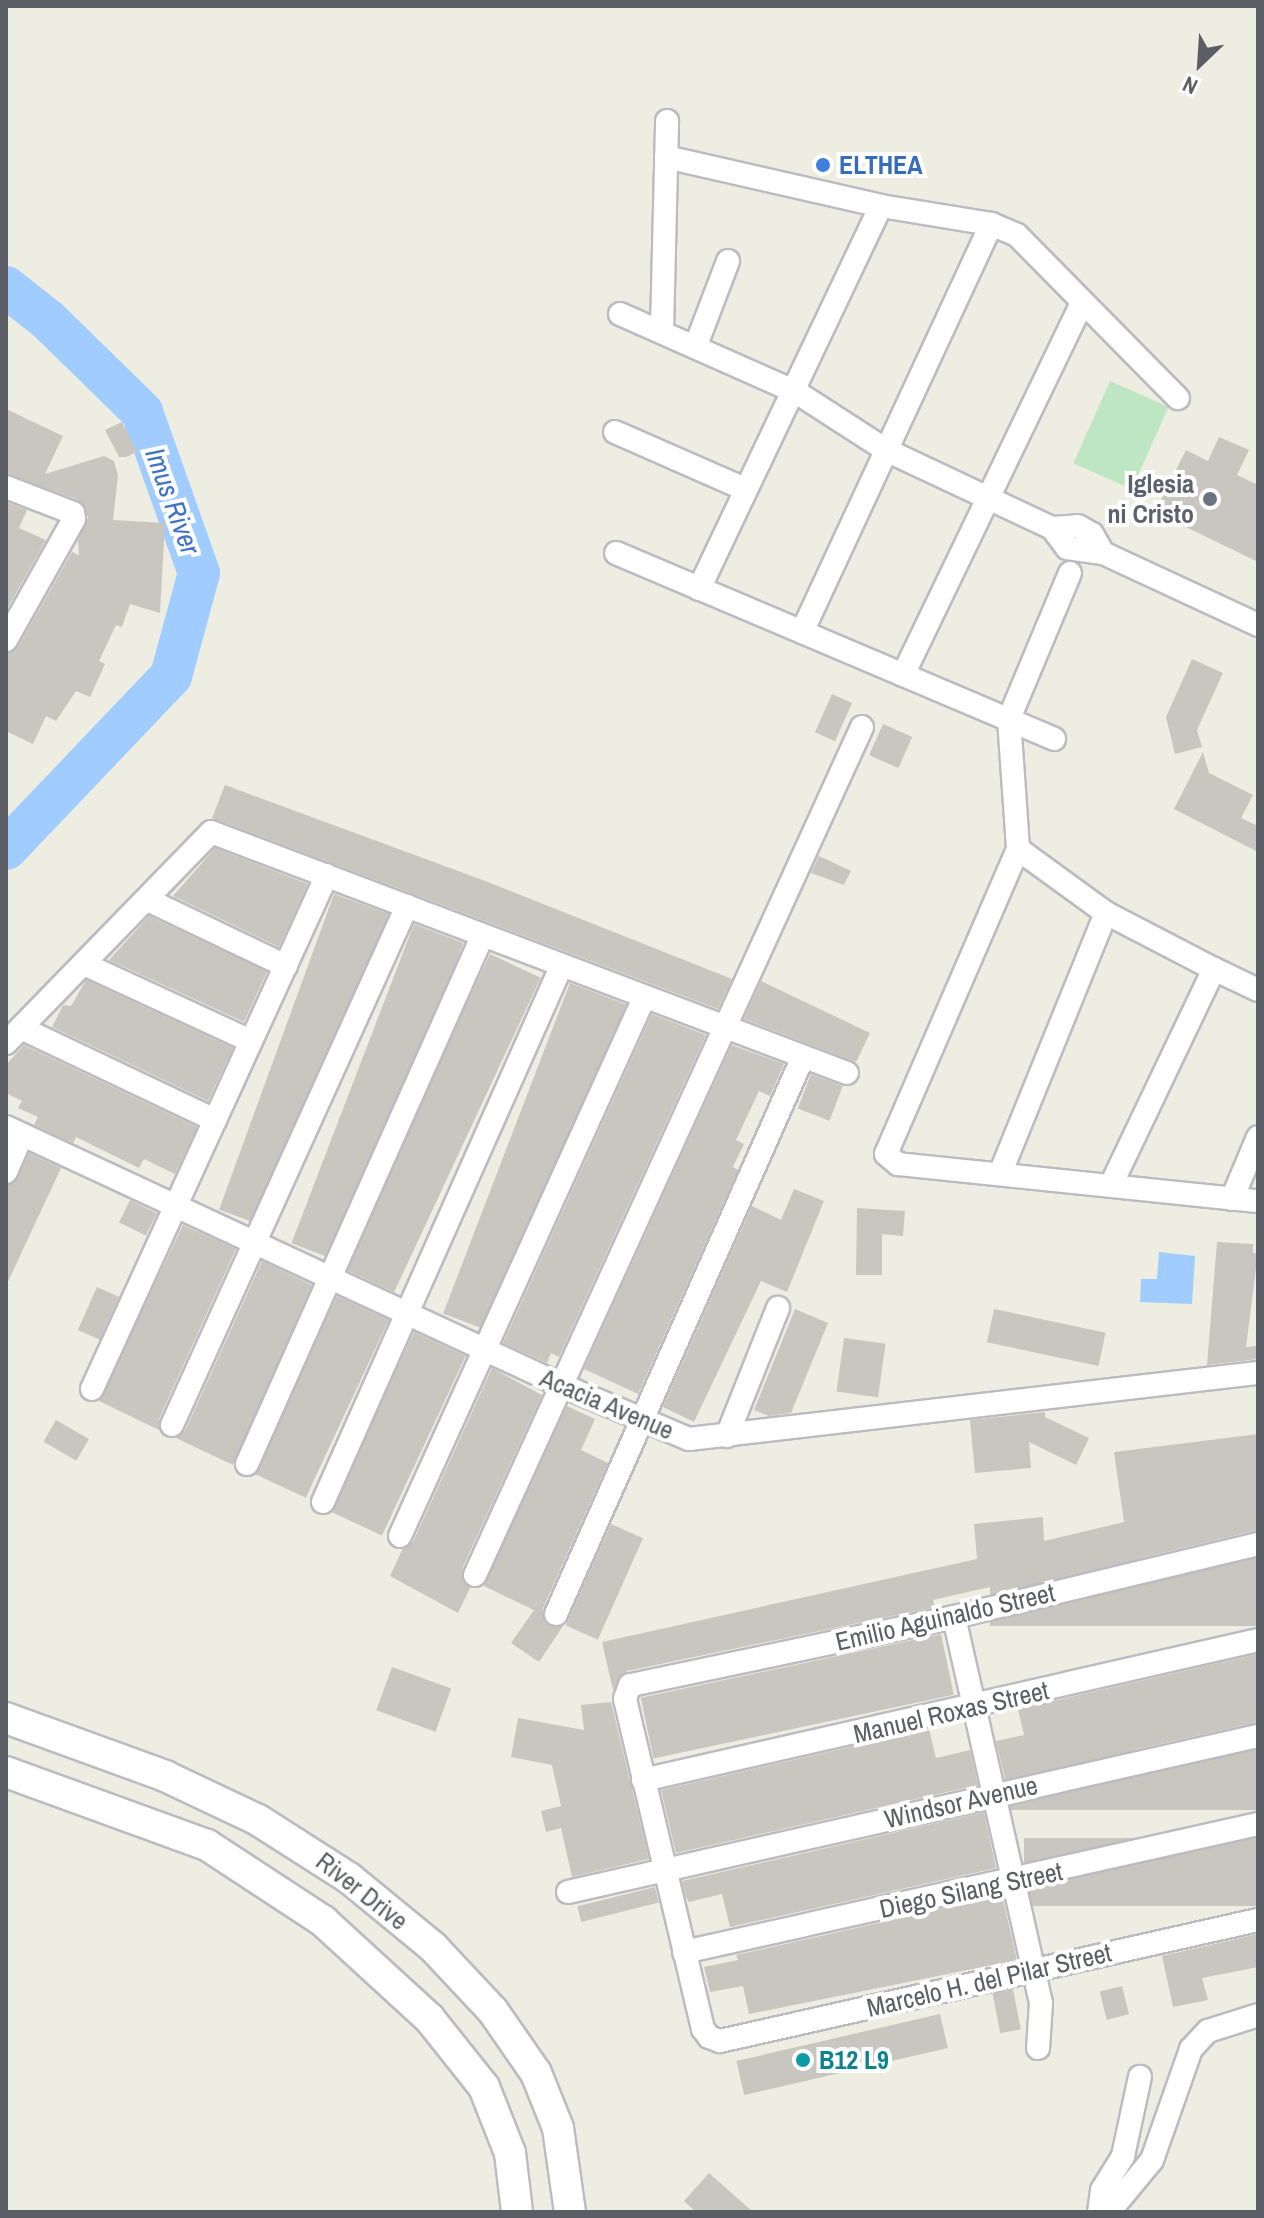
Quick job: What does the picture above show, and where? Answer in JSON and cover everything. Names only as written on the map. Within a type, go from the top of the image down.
[{"type":"street","points":[[662,330],[667,121]]},
{"type":"street","points":[[666,157],[881,206],[991,224],[1017,235],[1178,398]]},
{"type":"street","points":[[699,589],[745,489],[796,392],[881,206]]},
{"type":"street","points":[[802,632],[991,224]]},
{"type":"street","points":[[696,345],[728,261]]},
{"type":"street","points":[[903,675],[1082,303]]},
{"type":"street","points":[[620,314],[696,345],[796,392],[886,450],[1052,528],[1067,548],[1103,553],[1258,625]]},
{"type":"street","points":[[615,432],[745,489]]},
{"type":"street","points":[[6,487],[73,513],[74,519],[6,640]]},
{"type":"street","points":[[616,553],[1054,739]]},
{"type":"street","points":[[1070,573],[1009,719],[1018,849],[886,1154],[898,1164],[1112,1183],[1258,1201]]},
{"type":"street","points":[[475,1575],[728,1029],[791,873],[862,727]]},
{"type":"street","points":[[215,1120],[13,1036],[211,832],[847,1073]]},
{"type":"street","points":[[1018,849],[1106,913],[1258,990]]},
{"type":"street","points":[[92,1389],[327,875]]},
{"type":"street","points":[[148,900],[286,966]]},
{"type":"street","points":[[172,1425],[407,906]]},
{"type":"street","points":[[1000,1174],[1106,913]]},
{"type":"street","points":[[247,1464],[482,937]]},
{"type":"street","points":[[84,964],[251,1041]]},
{"type":"street","points":[[323,1502],[409,1315],[561,967]]},
{"type":"street","points":[[1112,1183],[1214,969]]},
{"type":"street","points":[[400,1536],[644,998]]},
{"type":"street","points":[[556,1614],[645,1420],[803,1057]]},
{"type":"street","points":[[6,1172],[14,1131]]},
{"type":"street","name":"Acacia Avenue","points":[[14,1131],[484,1350],[689,1439],[1258,1373]]},
{"type":"street","points":[[1232,1199],[1258,1137]]},
{"type":"street","points":[[727,1436],[778,1308]]},
{"type":"street","name":"Emilio Aguinaldo Street","points":[[643,1780],[625,1699],[630,1685],[954,1617],[1258,1544]]},
{"type":"street","points":[[954,1617],[1041,2003],[1038,2048]]},
{"type":"street","name":"Manuel Roxas Street","points":[[643,1780],[1258,1640]]},
{"type":"street","name":"River Drive","points":[[6,1718],[165,1776],[258,1820],[349,1878],[433,1947],[493,2011],[536,2073],[558,2128],[570,2212]]},
{"type":"street","name":"Windsor Avenue","points":[[568,1892],[1258,1736]]},
{"type":"street","name":"River Drive","points":[[6,1772],[207,1845],[323,1921],[429,2018],[484,2087],[510,2153],[517,2212]]},
{"type":"street","points":[[643,1780],[684,1952]]},
{"type":"street","name":"Diego Silang Street","points":[[684,1952],[1013,1882],[1258,1824]]},
{"type":"street","name":"Marcelo H. del Pilar Street","points":[[684,1952],[703,2029],[720,2041],[1258,1920]]},
{"type":"street","points":[[1109,2212],[1152,2160],[1191,2049],[1208,2031],[1255,2020]]},
{"type":"street","points":[[1099,2212],[1102,2190],[1123,2156],[1140,2077]]},
{"type":"green space","points":[[1110,381],[1168,407],[1132,489],[1073,463]]},
{"type":"water","points":[[1159,1252],[1195,1256],[1192,1304],[1140,1302],[1141,1279],[1157,1279]]},
{"type":"building","points":[[6,409],[63,436],[45,474],[104,456],[114,461],[118,476],[113,520],[165,523],[160,613],[130,604],[122,627],[116,625],[99,661],[105,664],[90,697],[76,691],[56,721],[46,716],[33,744],[6,731],[6,654],[18,647],[72,552],[79,555],[78,541],[88,517],[78,500],[6,473]]},
{"type":"building","points":[[122,422],[137,452],[126,457],[119,457],[105,430]]},
{"type":"building","name":"Iglesia ni Cristo","points":[[1219,437],[1249,450],[1237,475],[1258,485],[1258,562],[1155,512],[1186,450],[1208,461]]},
{"type":"building","points":[[6,502],[27,510],[19,528],[46,540],[7,609]]},
{"type":"building","points":[[1192,659],[1223,673],[1197,730],[1202,747],[1175,754],[1166,717]]},
{"type":"building","points":[[832,694],[852,703],[835,741],[815,732]]},
{"type":"building","points":[[883,724],[912,737],[898,768],[869,755]]},
{"type":"building","points":[[1203,752],[1209,773],[1253,795],[1241,818],[1258,826],[1258,852],[1174,809]]},
{"type":"building","points":[[225,785],[488,882],[732,979],[718,1009],[212,818]]},
{"type":"building","points":[[215,848],[308,884],[279,947],[173,896]]},
{"type":"building","points":[[819,856],[851,871],[844,885],[811,873]]},
{"type":"building","points":[[334,894],[389,914],[274,1230],[219,1210]]},
{"type":"building","points":[[149,916],[267,972],[244,1022],[109,960]]},
{"type":"building","points":[[414,924],[463,943],[341,1262],[291,1243]]},
{"type":"building","points":[[490,954],[541,978],[394,1292],[343,1268]]},
{"type":"building","points":[[86,980],[233,1048],[208,1101],[52,1027],[63,1005],[71,1006]]},
{"type":"building","points":[[761,981],[870,1033],[856,1062],[744,1019]]},
{"type":"building","points":[[570,983],[626,1005],[499,1335],[443,1313]]},
{"type":"building","points":[[652,1014],[706,1035],[559,1357],[551,1353],[547,1363],[503,1343]]},
{"type":"building","points":[[24,1045],[197,1127],[175,1174],[144,1159],[139,1168],[76,1137],[73,1143],[34,1125],[38,1117],[18,1108],[22,1101],[6,1093],[6,1065]]},
{"type":"building","points":[[732,1045],[784,1064],[770,1096],[759,1091],[736,1140],[744,1144],[733,1167],[738,1170],[638,1394],[584,1369]]},
{"type":"building","points":[[811,1074],[843,1086],[829,1121],[798,1109]]},
{"type":"building","points":[[29,1153],[61,1168],[6,1286],[6,1186],[18,1178]]},
{"type":"building","points":[[794,1189],[824,1201],[787,1292],[761,1281],[694,1422],[663,1407],[752,1206],[781,1220]]},
{"type":"building","points":[[130,1200],[157,1213],[146,1236],[119,1222]]},
{"type":"building","points":[[857,1208],[905,1211],[903,1236],[882,1234],[882,1275],[856,1275]]},
{"type":"building","points":[[183,1225],[236,1249],[159,1419],[159,1430],[99,1401]]},
{"type":"building","points":[[1217,1242],[1253,1244],[1253,1253],[1258,1253],[1246,1347],[1257,1346],[1258,1359],[1207,1365]]},
{"type":"building","points":[[262,1261],[312,1285],[233,1465],[176,1438],[185,1431]]},
{"type":"building","points":[[97,1287],[119,1297],[100,1340],[78,1330]]},
{"type":"building","points":[[337,1296],[389,1320],[306,1498],[254,1474]]},
{"type":"building","points":[[795,1309],[828,1323],[791,1413],[769,1416],[754,1410]]},
{"type":"building","points":[[994,1309],[1106,1333],[1098,1366],[987,1342]]},
{"type":"building","points":[[414,1332],[466,1356],[382,1536],[330,1511]]},
{"type":"building","points":[[844,1338],[886,1344],[878,1397],[836,1391]]},
{"type":"building","points":[[492,1368],[542,1395],[462,1569],[463,1582],[470,1588],[458,1613],[390,1576],[402,1550],[413,1542]]},
{"type":"building","points":[[567,1406],[595,1419],[581,1450],[608,1463],[543,1608],[545,1623],[563,1626],[539,1662],[511,1643],[534,1610],[484,1586]]},
{"type":"building","points":[[1045,1412],[1045,1417],[1089,1438],[1076,1465],[1029,1442],[1031,1468],[975,1473],[970,1420]]},
{"type":"building","points":[[56,1420],[89,1439],[76,1461],[44,1442]]},
{"type":"building","points":[[1258,1434],[1258,1530],[991,1594],[990,1587],[933,1600],[935,1607],[627,1671],[613,1690],[602,1642],[977,1559],[974,1524],[1043,1517],[1044,1541],[1124,1522],[1114,1452]]},
{"type":"building","points":[[611,1524],[643,1538],[598,1640],[566,1625]]},
{"type":"building","points":[[990,1558],[1258,1558],[1258,1626],[990,1626]]},
{"type":"building","points":[[941,1634],[954,1695],[654,1758],[641,1698]]},
{"type":"building","points":[[1258,1654],[1258,1722],[1005,1779],[996,1741],[1024,1735],[1018,1709]]},
{"type":"building","points":[[392,1667],[451,1689],[435,1732],[376,1710]]},
{"type":"building","points":[[611,1702],[649,1859],[572,1877],[561,1828],[546,1832],[541,1811],[561,1806],[552,1765],[511,1757],[518,1718],[584,1730],[581,1705]]},
{"type":"building","points":[[929,1729],[936,1758],[970,1750],[978,1785],[676,1853],[661,1790]]},
{"type":"building","points":[[1005,1750],[1258,1750],[1258,1810],[1005,1810]]},
{"type":"building","points":[[984,1812],[996,1868],[730,1927],[722,1894],[689,1902],[686,1897],[682,1881]]},
{"type":"building","points":[[1024,1838],[1258,1838],[1258,1906],[1024,1906]]},
{"type":"building","points":[[655,1887],[659,1903],[581,1922],[577,1906]]},
{"type":"building","points":[[1002,1895],[1017,1960],[749,2014],[743,1986],[710,1992],[704,1967],[738,1960],[736,1955]]},
{"type":"building","points":[[1258,1934],[1258,1967],[1202,1978],[1208,2000],[1173,2007],[1162,1956]]},
{"type":"building","points":[[1122,1986],[1129,2014],[1107,2020],[1100,1992]]},
{"type":"building","points":[[1013,1989],[1021,2029],[1000,2033],[992,1993]]},
{"type":"building","points":[[940,2014],[948,2048],[744,2095],[736,2061]]},
{"type":"building","points":[[709,2173],[753,2212],[696,2212],[684,2201]]},
{"type":"waterway","name":"Imus River","points":[[6,287],[48,320],[142,412],[199,573],[171,676],[6,849]]},
{"type":"place","name":"ELTHEA","points":[[823,165]]},
{"type":"place","name":"Iglesia ni Cristo","points":[[1210,499]]},
{"type":"place","name":"B12 L9","points":[[803,2060]]}]
